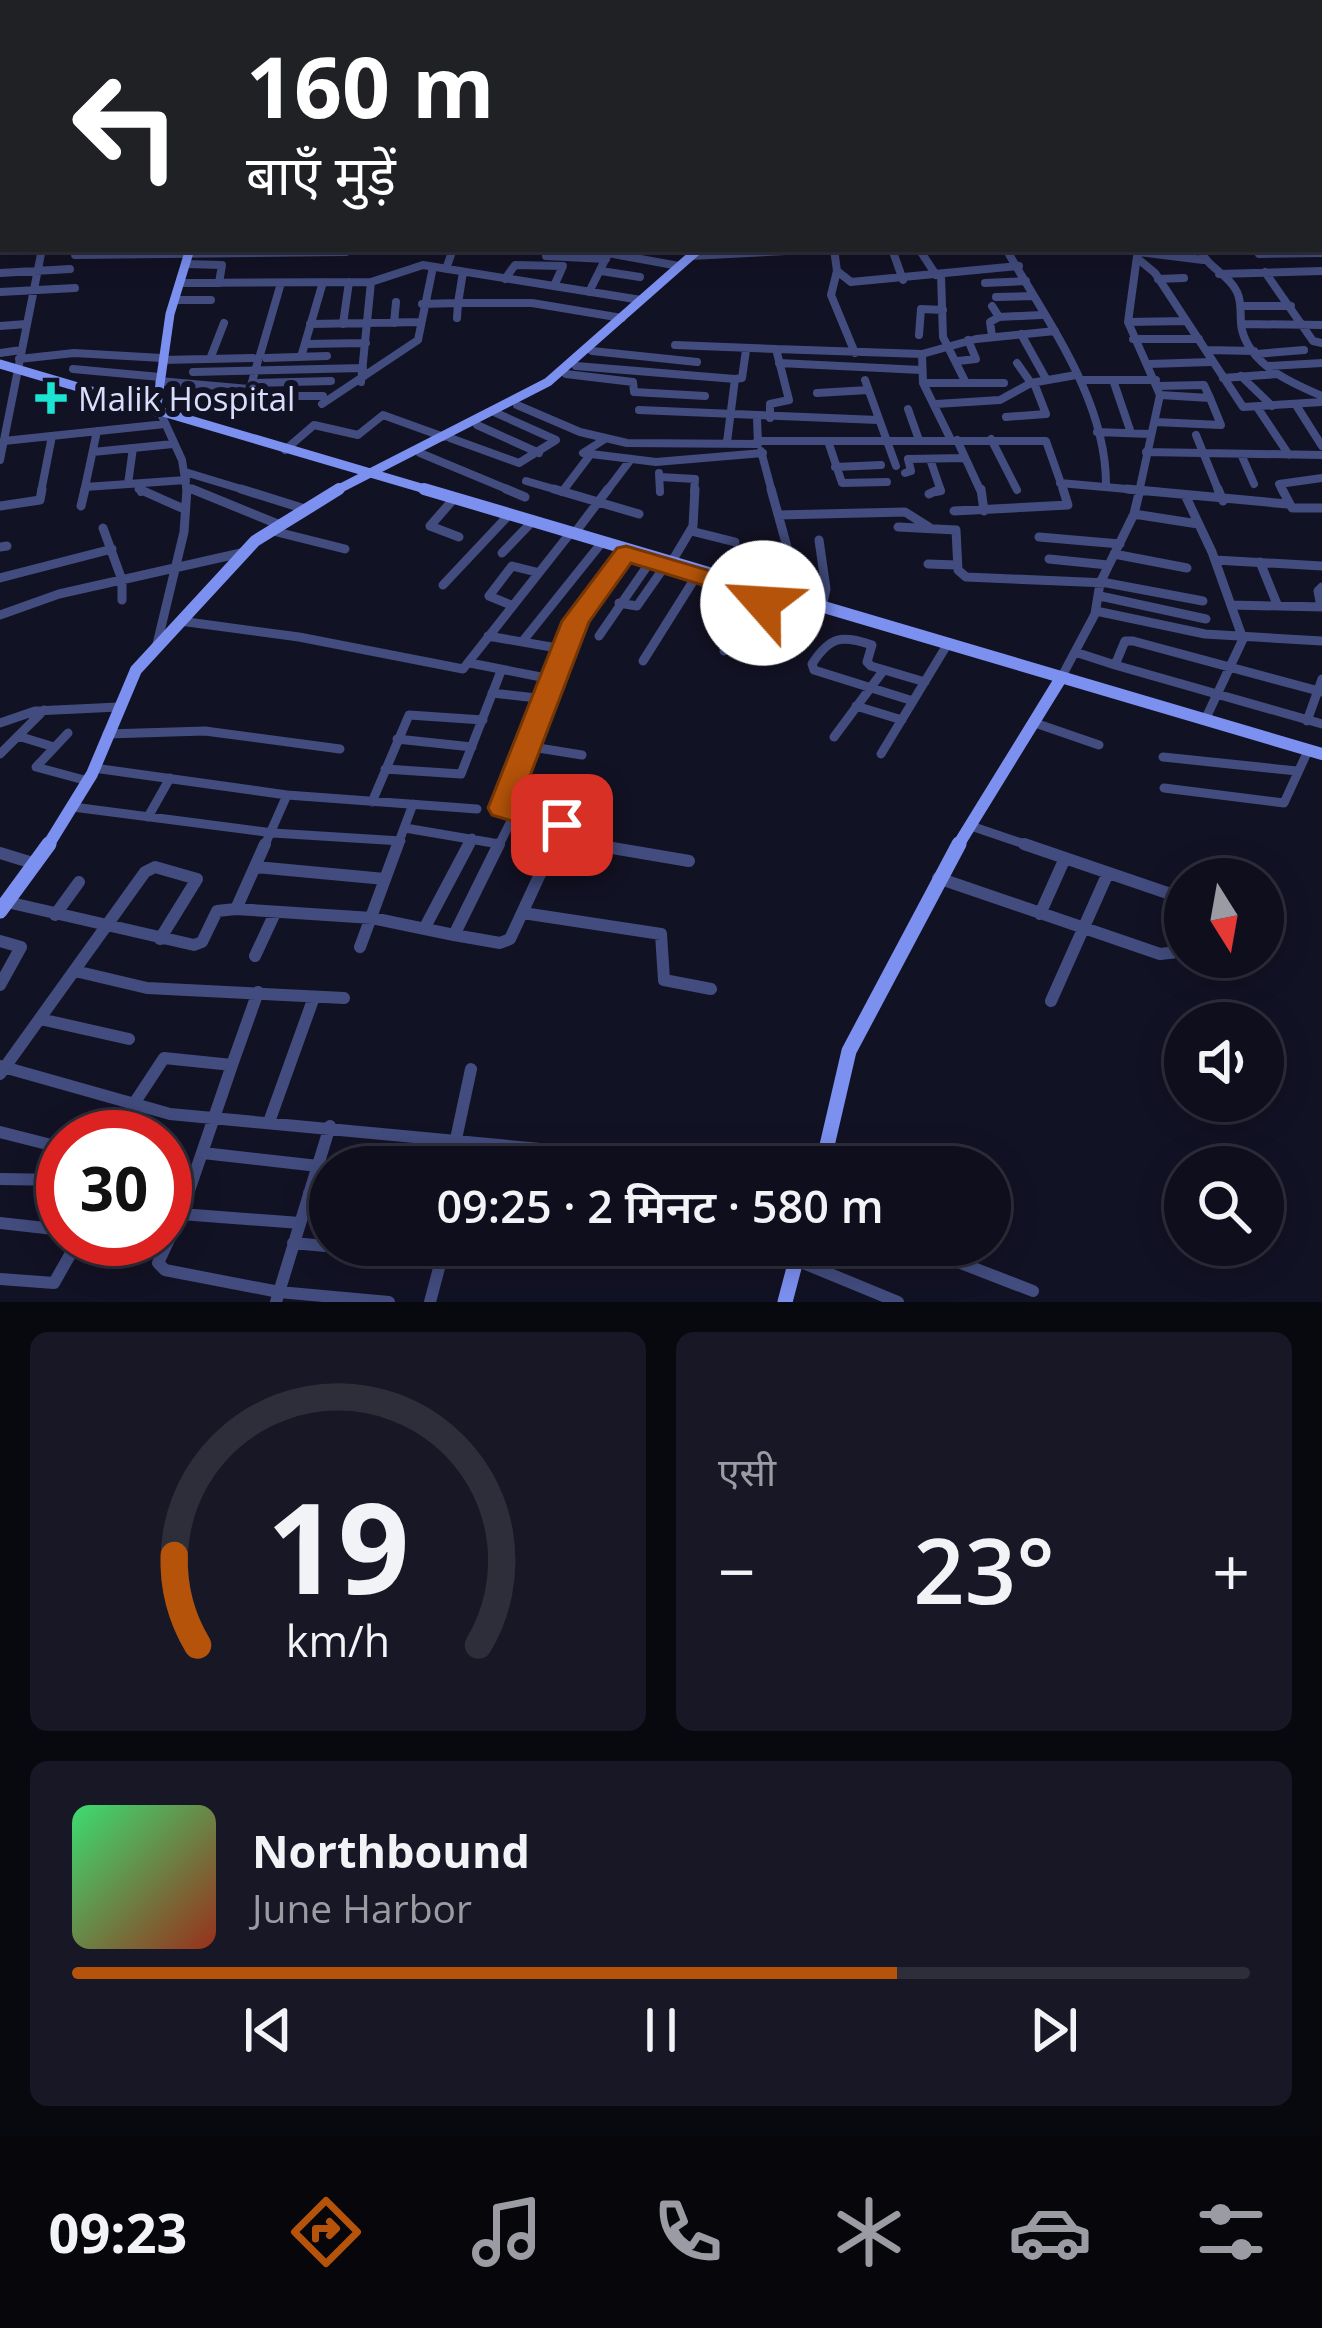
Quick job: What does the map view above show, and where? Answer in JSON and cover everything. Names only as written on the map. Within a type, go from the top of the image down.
[{"type":"main road","points":[[278,528],[477,425],[548,382],[695,252]]},
{"type":"main road","points":[[160,417],[162,359],[189,255]]},
{"type":"main road","points":[[2,904],[74,807],[118,706],[157,644],[249,549],[305,509],[517,405],[571,370],[620,319]]},
{"type":"main road","points":[[0,366],[20,365],[62,385],[160,417],[1322,757]]},
{"type":"main road","points":[[371,476],[945,646]]},
{"type":"main road","points":[[1060,681],[1322,757]]},
{"type":"main road","points":[[827,1146],[849,1051],[938,878],[1060,681]]},
{"type":"main road","points":[[784,1302],[794,1266]]},
{"type":"street","points":[[0,460],[41,252]]},
{"type":"street","points":[[76,252],[77,256],[244,252]]},
{"type":"street","points":[[446,269],[452,252]]},
{"type":"street","points":[[505,278],[522,252]]},
{"type":"street","points":[[547,252],[608,254],[679,266]]},
{"type":"street","points":[[832,252],[837,272],[831,295],[855,353]]},
{"type":"street","points":[[893,252],[904,280]]},
{"type":"street","points":[[921,252],[939,275],[947,345],[965,381]]},
{"type":"street","points":[[1008,252],[1078,377],[1106,458],[1106,484]]},
{"type":"street","points":[[1201,252],[1202,260]]},
{"type":"street","points":[[1259,254],[1280,252]]},
{"type":"street","points":[[1293,252],[1322,271]]},
{"type":"street","points":[[1138,253],[1202,260],[1235,287],[1241,324],[1255,352],[1278,374],[1322,400]]},
{"type":"street","points":[[1138,253],[1243,406],[1322,400]]},
{"type":"street","points":[[1060,681],[1096,611],[1100,583],[1134,514],[1155,422],[1158,387],[1128,322],[1138,253]]},
{"type":"street","points":[[589,292],[608,254]]},
{"type":"street","points":[[189,255],[222,265],[219,283]]},
{"type":"street","points":[[515,265],[563,266],[554,286]]},
{"type":"street","points":[[180,283],[370,282],[416,266],[641,300]]},
{"type":"street","points":[[837,272],[851,282],[1018,266]]},
{"type":"street","points":[[281,283],[248,397],[322,400],[361,382],[416,343],[433,267]]},
{"type":"street","points":[[0,273],[70,269]]},
{"type":"street","points":[[601,271],[640,277]]},
{"type":"street","points":[[1218,274],[1322,271]]},
{"type":"street","points":[[457,318],[463,272]]},
{"type":"street","points":[[1265,272],[1313,341],[1322,343]]},
{"type":"street","points":[[1158,279],[1184,278]]},
{"type":"street","points":[[985,283],[1026,281]]},
{"type":"street","points":[[301,357],[323,282]]},
{"type":"street","points":[[343,324],[349,282]]},
{"type":"street","points":[[361,382],[370,282]]},
{"type":"street","points":[[0,292],[75,288]]},
{"type":"street","points":[[999,317],[994,302],[1031,296]]},
{"type":"street","points":[[174,300],[211,300]]},
{"type":"street","points":[[394,323],[396,302]]},
{"type":"street","points":[[422,304],[532,303],[620,319]]},
{"type":"street","points":[[1241,306],[1291,306]]},
{"type":"street","points":[[919,334],[921,309],[943,310]]},
{"type":"street","points":[[992,336],[990,322],[999,317],[1041,316]]},
{"type":"street","points":[[1128,322],[1186,321]]},
{"type":"street","points":[[310,324],[421,322]]},
{"type":"street","points":[[210,359],[224,323]]},
{"type":"street","points":[[0,326],[26,324]]},
{"type":"street","points":[[1241,324],[1322,325]]},
{"type":"street","points":[[675,345],[922,353],[992,336],[1054,331]]},
{"type":"street","points":[[1022,334],[1046,380]]},
{"type":"street","points":[[1133,339],[1199,339]]},
{"type":"street","points":[[958,361],[976,359],[968,340]]},
{"type":"street","points":[[305,344],[366,343]]},
{"type":"street","points":[[720,379],[724,349]]},
{"type":"street","points":[[770,418],[771,403],[789,400],[776,349]]},
{"type":"street","points":[[571,370],[735,379],[742,378],[746,350]]},
{"type":"street","points":[[1207,350],[1304,350]]},
{"type":"street","points":[[592,351],[697,362]]},
{"type":"street","points":[[0,352],[20,365],[86,355],[363,368]]},
{"type":"street","points":[[922,353],[923,383],[980,485],[984,511]]},
{"type":"street","points":[[62,385],[86,355]]},
{"type":"street","points":[[193,372],[259,360],[327,356]]},
{"type":"street","points":[[1149,364],[1211,362]]},
{"type":"street","points":[[779,363],[921,370]]},
{"type":"street","points":[[1006,417],[1046,414],[1033,383],[1017,363]]},
{"type":"street","points":[[1268,366],[1322,363]]},
{"type":"street","points":[[73,369],[250,386],[331,382]]},
{"type":"street","points":[[571,370],[633,382],[634,392],[705,396]]},
{"type":"street","points":[[1223,378],[1278,374]]},
{"type":"street","points":[[1241,376],[1272,406]]},
{"type":"street","points":[[936,404],[1000,400],[1033,383],[1078,377],[1210,398],[1220,425],[1195,430],[1155,422]]},
{"type":"street","points":[[727,442],[735,379]]},
{"type":"street","points":[[1113,380],[1130,430]]},
{"type":"street","points":[[276,398],[280,382]]},
{"type":"street","points":[[923,383],[1004,383]]},
{"type":"street","points":[[817,393],[867,385],[896,466]]},
{"type":"street","points":[[1000,400],[1016,439]]},
{"type":"street","points":[[1146,452],[1284,455],[1322,451],[1296,404]]},
{"type":"street","points":[[517,405],[605,439],[643,445],[727,442],[759,446]]},
{"type":"street","points":[[1257,407],[1284,455],[1289,480]]},
{"type":"street","points":[[908,409],[919,440]]},
{"type":"street","points":[[1192,409],[1202,453],[1223,501]]},
{"type":"street","points":[[639,410],[878,420]]},
{"type":"street","points":[[285,451],[314,425],[358,435],[383,415],[514,463],[539,453],[556,438],[496,413]]},
{"type":"street","points":[[4,441],[97,431],[160,417],[185,480],[174,570],[157,644]]},
{"type":"street","points":[[757,418],[794,601]]},
{"type":"street","points":[[477,425],[539,453]]},
{"type":"street","points":[[81,506],[97,431]]},
{"type":"street","points":[[1096,432],[1150,434]]},
{"type":"street","points":[[0,506],[41,499],[52,436]]},
{"type":"street","points":[[605,439],[582,452],[656,462],[829,441],[1046,441],[1068,505],[954,511]]},
{"type":"street","points":[[991,440],[1017,490]]},
{"type":"street","points":[[829,441],[835,467],[846,484],[887,482]]},
{"type":"street","points":[[93,452],[172,444]]},
{"type":"street","points":[[133,448],[138,491],[184,509]]},
{"type":"street","points":[[420,453],[525,497]]},
{"type":"street","points":[[1241,454],[1254,484]]},
{"type":"street","points":[[562,492],[590,455]]},
{"type":"street","points":[[905,473],[911,471],[906,460],[965,458]]},
{"type":"street","points":[[178,621],[299,637],[457,669],[470,663],[536,572],[600,503],[631,459]]},
{"type":"street","points":[[929,494],[941,491],[931,459]]},
{"type":"street","points":[[656,462],[660,493]]},
{"type":"street","points":[[835,467],[881,465]]},
{"type":"street","points":[[620,603],[637,605],[691,531],[696,513],[695,478],[660,477]]},
{"type":"street","points":[[1322,478],[1279,484],[1294,509],[1322,508]]},
{"type":"street","points":[[185,480],[278,528],[345,549]]},
{"type":"street","points":[[86,487],[229,482],[305,509]]},
{"type":"street","points":[[526,482],[639,514]]},
{"type":"street","points":[[1060,483],[1287,504]]},
{"type":"street","points":[[1186,497],[1243,639],[1205,720]]},
{"type":"street","points":[[451,502],[430,526],[459,537]]},
{"type":"street","points":[[778,515],[905,512],[928,527]]},
{"type":"street","points":[[1134,514],[1198,524]]},
{"type":"street","points":[[443,585],[506,518]]},
{"type":"street","points":[[502,553],[530,525]]},
{"type":"street","points":[[898,527],[957,532],[957,566],[966,577],[1100,583],[1203,602]]},
{"type":"street","points":[[103,529],[122,580],[122,600]]},
{"type":"street","points":[[691,531],[735,542]]},
{"type":"street","points":[[1039,537],[1117,549],[1187,568]]},
{"type":"street","points":[[819,540],[826,589],[822,607]]},
{"type":"street","points":[[522,642],[599,546]]},
{"type":"street","points":[[0,578],[112,549]]},
{"type":"street","points":[[0,615],[59,594],[249,549]]},
{"type":"street","points":[[2,904],[200,944],[214,914],[236,909],[372,918],[506,944],[562,828],[559,823],[514,815],[503,808],[576,621],[626,554]]},
{"type":"street","points":[[1048,560],[1108,565]]},
{"type":"street","points":[[1215,560],[1322,566]]},
{"type":"street","points":[[599,637],[650,562]]},
{"type":"street","points":[[1260,562],[1276,604]]},
{"type":"street","points":[[928,564],[957,566]]},
{"type":"street","points":[[511,605],[489,596],[512,566],[536,572]]},
{"type":"street","points":[[643,661],[697,575]]},
{"type":"street","points":[[724,651],[728,598],[738,585]]},
{"type":"street","points":[[1231,605],[1322,607],[1318,591],[1322,587]]},
{"type":"street","points":[[760,649],[766,596]]},
{"type":"street","points":[[1100,596],[1206,620]]},
{"type":"street","points":[[1096,611],[1243,639],[1322,641]]},
{"type":"street","points":[[488,636],[563,649]]},
{"type":"street","points":[[913,701],[812,668],[828,638],[872,645],[868,664],[925,682]]},
{"type":"street","points":[[1115,665],[1130,640],[1320,692]]},
{"type":"street","points":[[881,754],[945,646]]},
{"type":"street","points":[[1075,652],[1322,724]]},
{"type":"street","points":[[470,663],[551,679]]},
{"type":"street","points":[[385,769],[459,775],[501,670]]},
{"type":"street","points":[[834,737],[883,671]]},
{"type":"street","points":[[1307,721],[1322,679]]},
{"type":"street","points":[[492,693],[545,700]]},
{"type":"street","points":[[0,724],[44,710],[118,706]]},
{"type":"street","points":[[856,706],[902,720]]},
{"type":"street","points":[[0,754],[44,710]]},
{"type":"street","points":[[372,802],[412,714],[483,720]]},
{"type":"street","points":[[1286,744],[1293,717]]},
{"type":"street","points":[[1035,723],[1099,745]]},
{"type":"street","points":[[107,734],[206,731],[340,749]]},
{"type":"street","points":[[68,733],[37,764],[38,769],[170,778],[287,795],[477,808]]},
{"type":"street","points":[[18,736],[54,747]]},
{"type":"street","points":[[397,739],[472,747]]},
{"type":"street","points":[[526,746],[582,754]]},
{"type":"street","points":[[1164,788],[1286,802],[1306,755]]},
{"type":"street","points":[[1163,757],[1297,770]]},
{"type":"street","points":[[148,817],[170,778]]},
{"type":"street","points":[[236,909],[287,795]]},
{"type":"street","points":[[360,947],[412,804]]},
{"type":"street","points":[[74,807],[273,833],[403,834],[499,844]]},
{"type":"street","points":[[454,934],[514,815]]},
{"type":"street","points":[[971,826],[1164,892]]},
{"type":"street","points":[[424,928],[472,838]]},
{"type":"street","points":[[558,839],[689,861]]},
{"type":"street","points":[[0,854],[36,864]]},
{"type":"street","points":[[1040,914],[1065,859]]},
{"type":"street","points":[[160,939],[196,882],[194,875],[149,868],[2,1069],[170,1114],[523,1146]]},
{"type":"street","points":[[256,868],[386,879]]},
{"type":"street","points":[[1051,1001],[1108,873]]},
{"type":"street","points":[[938,878],[1164,955]]},
{"type":"street","points":[[55,915],[79,882]]},
{"type":"street","points":[[255,956],[275,913]]},
{"type":"street","points":[[523,913],[662,934],[664,980],[710,988]]},
{"type":"street","points":[[0,941],[21,946],[21,952],[0,985]]},
{"type":"street","points":[[75,971],[148,988],[344,998]]},
{"type":"street","points":[[192,1184],[258,992]]},
{"type":"street","points":[[269,1122],[314,997]]},
{"type":"street","points":[[40,1018],[129,1040]]},
{"type":"street","points":[[135,1102],[164,1058],[232,1065]]},
{"type":"street","points":[[456,1138],[471,1069]]},
{"type":"street","points":[[324,1146],[330,1126]]},
{"type":"street","points":[[0,1132],[36,1141]]},
{"type":"street","points":[[203,1153],[309,1165]]},
{"type":"street","points":[[0,1179],[36,1180]]},
{"type":"street","points":[[278,1297],[309,1193]]},
{"type":"street","points":[[192,1215],[299,1223]]},
{"type":"street","points":[[0,1223],[36,1227]]},
{"type":"street","points":[[293,1244],[431,1256],[438,1259],[439,1268],[430,1302]]},
{"type":"street","points":[[0,1279],[55,1283],[64,1266]]},
{"type":"street","points":[[161,1266],[278,1297],[389,1302]]},
{"type":"street","points":[[825,1266],[898,1302]]},
{"type":"street","points":[[969,1266],[1034,1291]]},
{"type":"place","name":"Malik Hospital","points":[[51,398]]},
{"type":"route","points":[[562,825],[514,815],[503,808],[576,621],[626,554],[766,596],[763,603]]}]
